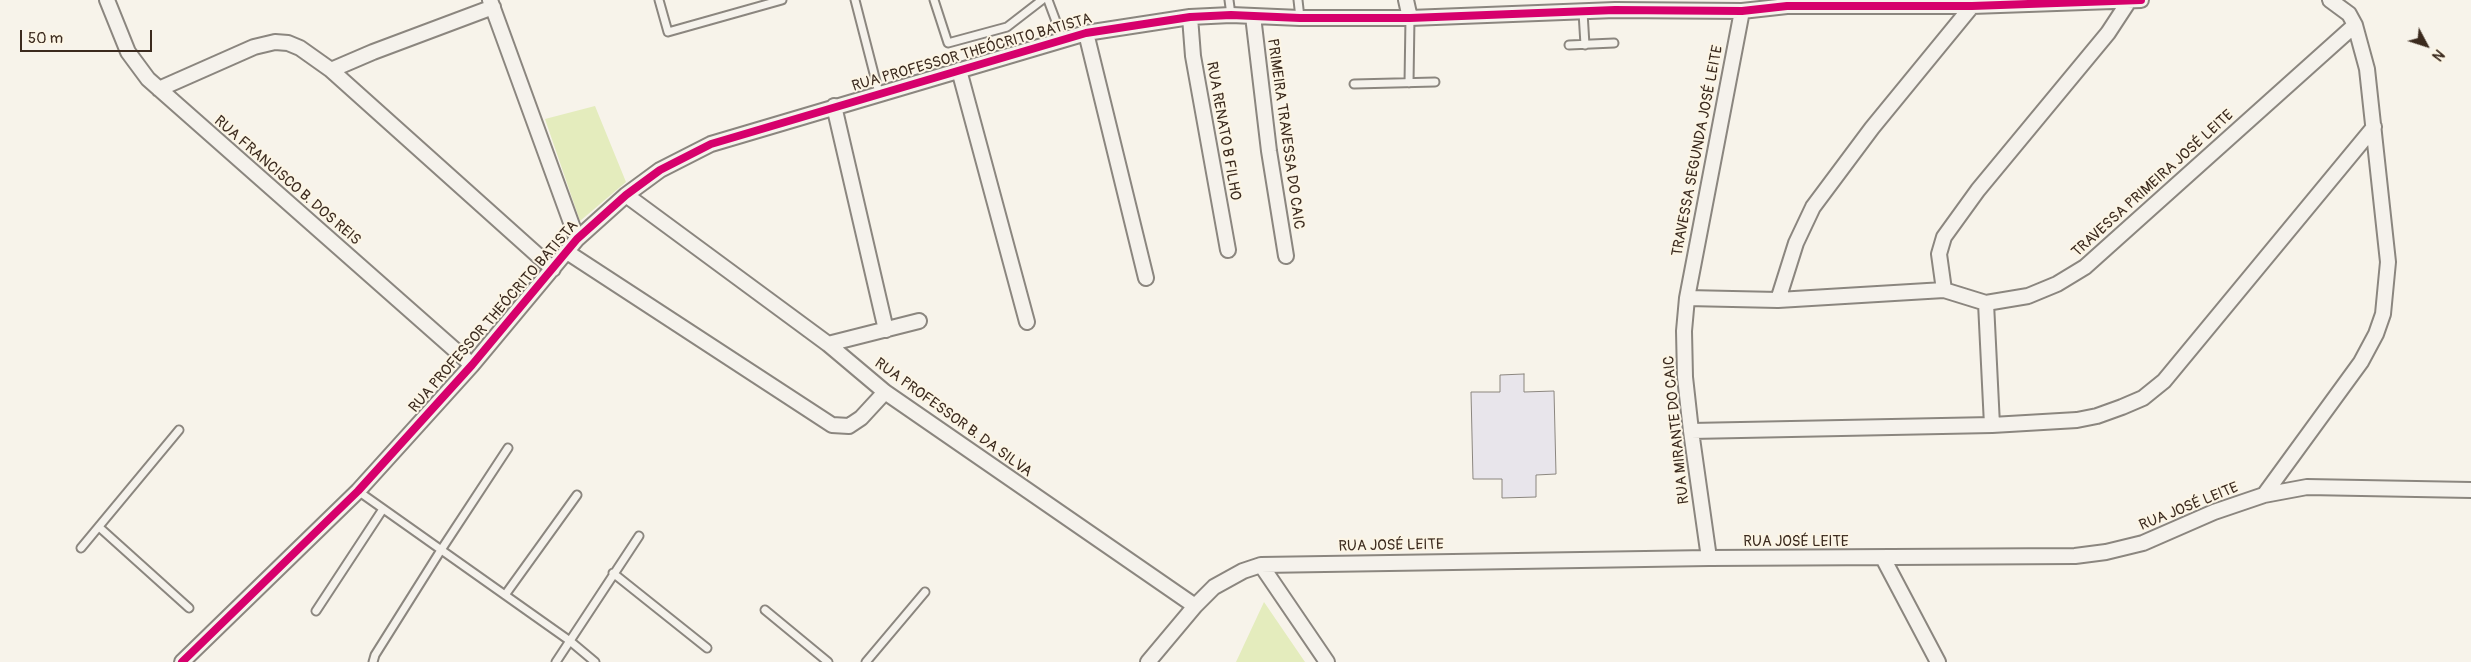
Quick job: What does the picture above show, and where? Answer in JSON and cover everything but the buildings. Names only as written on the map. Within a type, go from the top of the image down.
[{"type":"street","name":"RUA FRANCISCO B. DOS REIS","points":[[107,0],[128,52],[138,67],[159,89],[472,366]]},
{"type":"street","points":[[1406,0],[1410,18]]},
{"type":"street","points":[[1944,290],[1938,254],[1944,237],[1978,190],[2135,0]]},
{"type":"street","name":"RUA PROFESSOR THEÓCRITO BATISTA","points":[[182,662],[358,491],[472,366],[577,239],[626,195],[660,170],[711,144],[834,106],[1063,40],[1086,34],[1190,17],[1231,15],[1300,18],[1410,18],[1583,12],[1614,5],[1742,11],[1786,3],[1907,3],[1972,6],[2023,1],[2135,0]]},
{"type":"street","points":[[2264,495],[2360,362],[2376,334],[2383,314],[2388,262],[2367,69],[2355,25],[2349,14],[2330,0]]},
{"type":"street","points":[[331,70],[492,3],[577,239]]},
{"type":"street","points":[[1778,300],[1796,243],[1813,206],[1872,128],[1972,6]]},
{"type":"street","name":"TRAVESSA SEGUNDA JOSÉ LEITE","points":[[1687,298],[1742,11]]},
{"type":"street","name":"PRIMEIRA TRAVESSA DO CAIC","points":[[1253,16],[1269,151],[1286,256]]},
{"type":"street","name":"RUA RENATO B FILHO","points":[[1190,17],[1193,56],[1228,250]]},
{"type":"street","name":"TRAVESSA PRIMEIRA JOSÉ LEITE","points":[[1687,298],[1778,300],[1944,290],[1986,303],[2028,296],[2057,284],[2085,267],[2355,25]]},
{"type":"street","points":[[1086,34],[1146,278]]},
{"type":"street","points":[[159,89],[254,47],[274,42],[288,43],[300,48],[331,70],[553,269]]},
{"type":"street","points":[[959,70],[1027,322]]},
{"type":"street","points":[[834,106],[886,330]]},
{"type":"street","points":[[1691,431],[1992,425],[2076,420],[2098,416],[2143,398],[2164,381],[2374,127]]},
{"type":"street","name":"RUA PROFESSOR B. DA SILVA","points":[[626,195],[828,344],[885,392],[1194,606]]},
{"type":"street","points":[[566,252],[832,425],[849,426],[861,418],[885,392]]},
{"type":"street","name":"RUA MIRANTE DO CAIC","points":[[1687,298],[1684,331],[1685,377],[1709,558]]},
{"type":"street","points":[[1986,303],[1992,425]]},
{"type":"street","points":[[828,344],[919,321]]},
{"type":"street","name":"RUA JOSÉ LEITE","points":[[1148,662],[1194,606],[1214,587],[1228,578],[1261,565],[1709,558],[2066,557],[2106,552],[2144,543],[2214,512],[2264,495],[2307,487],[2471,490]]},
{"type":"street","points":[[1883,558],[1938,662]]},
{"type":"street","points":[[1261,565],[1327,662]]},
{"type":"lane","points":[[659,0],[668,32],[782,0]]},
{"type":"lane","points":[[855,0],[880,93]]},
{"type":"lane","points":[[934,0],[948,43],[1007,27],[1042,0]]},
{"type":"lane","points":[[1048,0],[1063,40]]},
{"type":"lane","points":[[1229,0],[1231,15]]},
{"type":"lane","points":[[1298,0],[1300,18]]},
{"type":"lane","points":[[1583,12],[1585,44]]},
{"type":"lane","points":[[1409,83],[1410,18]]},
{"type":"lane","points":[[1569,45],[1614,43]]},
{"type":"lane","points":[[1354,84],[1435,82]]},
{"type":"lane","points":[[81,548],[179,430]]},
{"type":"lane","points":[[373,662],[374,655],[508,448]]},
{"type":"lane","points":[[358,491],[570,641],[595,662]]},
{"type":"lane","points":[[505,595],[577,495]]},
{"type":"lane","points":[[316,611],[383,509]]},
{"type":"lane","points":[[99,527],[189,608]]},
{"type":"lane","points":[[556,662],[639,536]]},
{"type":"lane","points":[[613,573],[707,648]]},
{"type":"lane","points":[[866,662],[925,592]]},
{"type":"lane","points":[[765,610],[828,662]]},
{"type":"green space","points":[[595,106],[626,182],[580,221],[545,119]]},
{"type":"green space","points":[[1264,602],[1305,662],[1236,662]]},
{"type":"cycle path","points":[[182,662],[358,491],[472,365],[577,239],[626,195],[660,170],[711,144],[1086,33],[1190,17],[1231,15],[1300,18],[1410,18],[1615,10],[1742,11],[1787,6],[1972,6],[2141,0]]}]
